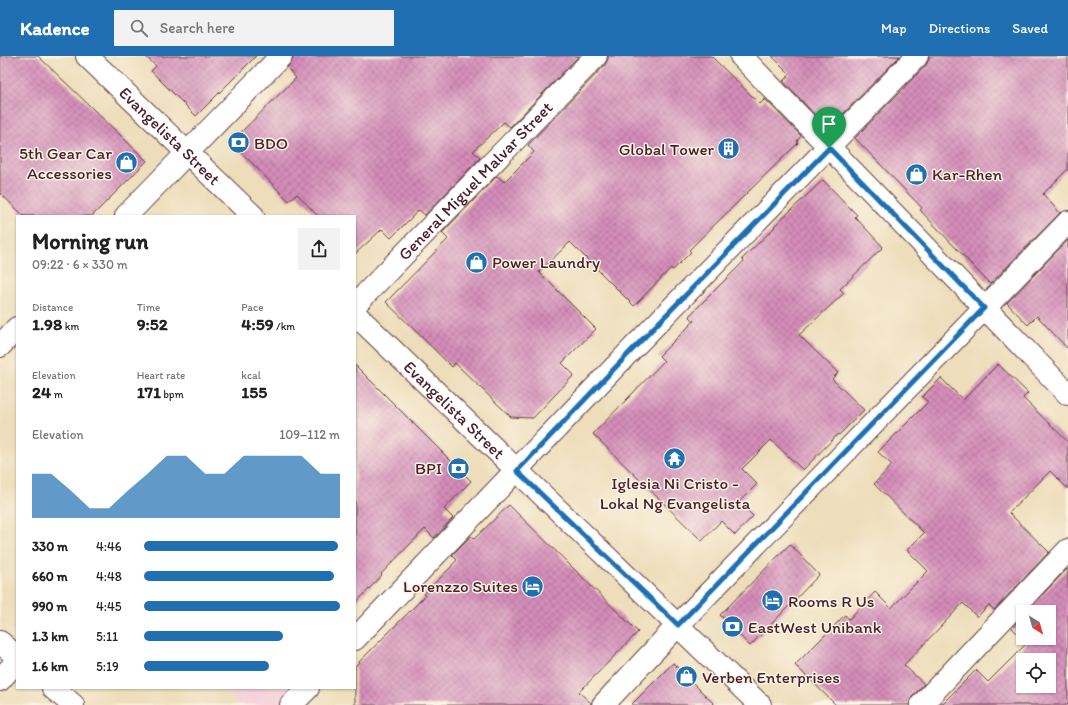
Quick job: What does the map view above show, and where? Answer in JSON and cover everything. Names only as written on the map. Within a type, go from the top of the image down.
[{"type":"street","name":"Evangelista Street","points":[[86,56],[251,215]]},
{"type":"street","points":[[127,215],[281,56]]},
{"type":"street","name":"General Miguel Malvar Street","points":[[356,305],[596,56]]},
{"type":"street","points":[[741,56],[1068,394]]},
{"type":"street","points":[[356,638],[917,56]]},
{"type":"street","points":[[603,705],[678,625],[1068,222]]},
{"type":"street","name":"Evangelista Street","points":[[356,315],[760,705]]},
{"type":"street","points":[[0,346],[16,329]]},
{"type":"street","points":[[921,705],[1068,550]]},
{"type":"street","points":[[0,642],[16,656]]},
{"type":"street","points":[[0,680],[16,662]]},
{"type":"street","points":[[54,689],[73,705]]},
{"type":"street","points":[[291,705],[307,689]]},
{"type":"shaded area","points":[[223,689],[297,689],[282,705],[240,705]]},
{"type":"building","points":[[0,56],[38,56],[147,161],[93,215],[23,215],[0,193]]},
{"type":"building","points":[[145,56],[256,56],[196,116],[151,71],[156,66]]},
{"type":"building","points":[[293,56],[579,56],[510,127],[504,122],[473,151],[480,158],[425,215],[419,210],[391,238],[382,229],[356,253],[356,215],[317,215],[297,194],[289,201],[231,142],[296,78],[287,68],[293,59]]},
{"type":"building","points":[[608,56],[711,56],[760,104],[765,99],[801,136],[797,141],[798,143],[689,250],[691,252],[673,270],[671,268],[634,306],[570,242],[539,272],[596,329],[562,363],[574,375],[533,418],[511,417],[455,363],[452,367],[386,302],[448,239],[442,233],[497,176],[504,182],[534,152],[528,145],[605,65]]},
{"type":"building","points":[[772,56],[900,56],[837,120],[828,111],[819,119],[783,81],[790,74]]},
{"type":"building","points":[[929,56],[1068,56],[1068,169],[1043,194],[1060,213],[990,284],[920,210],[922,208],[855,138],[926,65]]},
{"type":"building","points":[[823,180],[857,215],[855,217],[883,247],[840,289],[844,293],[799,335],[838,373],[832,379],[864,410],[803,470],[771,440],[742,469],[757,484],[739,502],[753,516],[735,535],[721,521],[702,541],[593,434],[664,361],[659,356],[694,321],[689,316],[744,261],[742,259],[775,227],[774,226]]},
{"type":"building","points":[[1068,240],[1068,349],[1037,316],[1028,325],[1007,303]]},
{"type":"building","points":[[998,364],[1028,393],[1023,398],[1068,442],[1068,489],[1050,471],[1009,513],[1049,552],[994,610],[989,605],[977,617],[963,603],[904,665],[924,684],[912,697],[909,705],[836,705],[795,665],[845,615],[849,619],[875,592],[891,608],[928,571],[907,550],[924,533],[874,484],[892,465],[878,452],[928,402],[922,397],[941,378],[963,400]]},
{"type":"building","points":[[356,366],[471,481],[444,509],[453,518],[434,538],[425,529],[381,574],[382,575],[356,603]]},
{"type":"building","points":[[509,505],[638,632],[579,692],[591,703],[591,705],[355,705],[356,665],[425,596],[424,594],[452,566],[457,560],[452,555],[471,536],[474,539]]},
{"type":"building","points":[[790,544],[819,575],[750,646],[720,615]]},
{"type":"building","points":[[1067,569],[1068,705],[938,705],[941,702],[943,703],[976,670],[988,682],[1016,654],[1016,693],[1056,693],[1056,653],[1017,653],[1025,645],[1056,645],[1056,605],[1033,605]]},
{"type":"building","points":[[1016,624],[1016,632],[1012,628]]},
{"type":"building","points":[[673,663],[715,705],[631,705]]},
{"type":"place","name":"BDO","points":[[239,143]]},
{"type":"place","name":"Global Tower","points":[[729,149]]},
{"type":"place","name":"5th Gear Car Accessories","points":[[127,163]]},
{"type":"place","name":"Kar-Rhen","points":[[917,174]]},
{"type":"place","name":"Power Laundry","points":[[477,262]]},
{"type":"place","name":"Iglesia Ni Cristo - Lokal Ng Evangelista","points":[[675,459]]},
{"type":"place","name":"BPI","points":[[458,468]]},
{"type":"place","name":"Lorenzzo Suites","points":[[533,586]]},
{"type":"place","name":"Rooms R Us","points":[[772,601]]},
{"type":"place","name":"EastWest Unibank","points":[[732,627]]},
{"type":"place","name":"Verben Enterprises","points":[[687,677]]},
{"type":"route","points":[[829,148],[984,308],[678,625],[517,471],[632,350],[829,148]]}]
